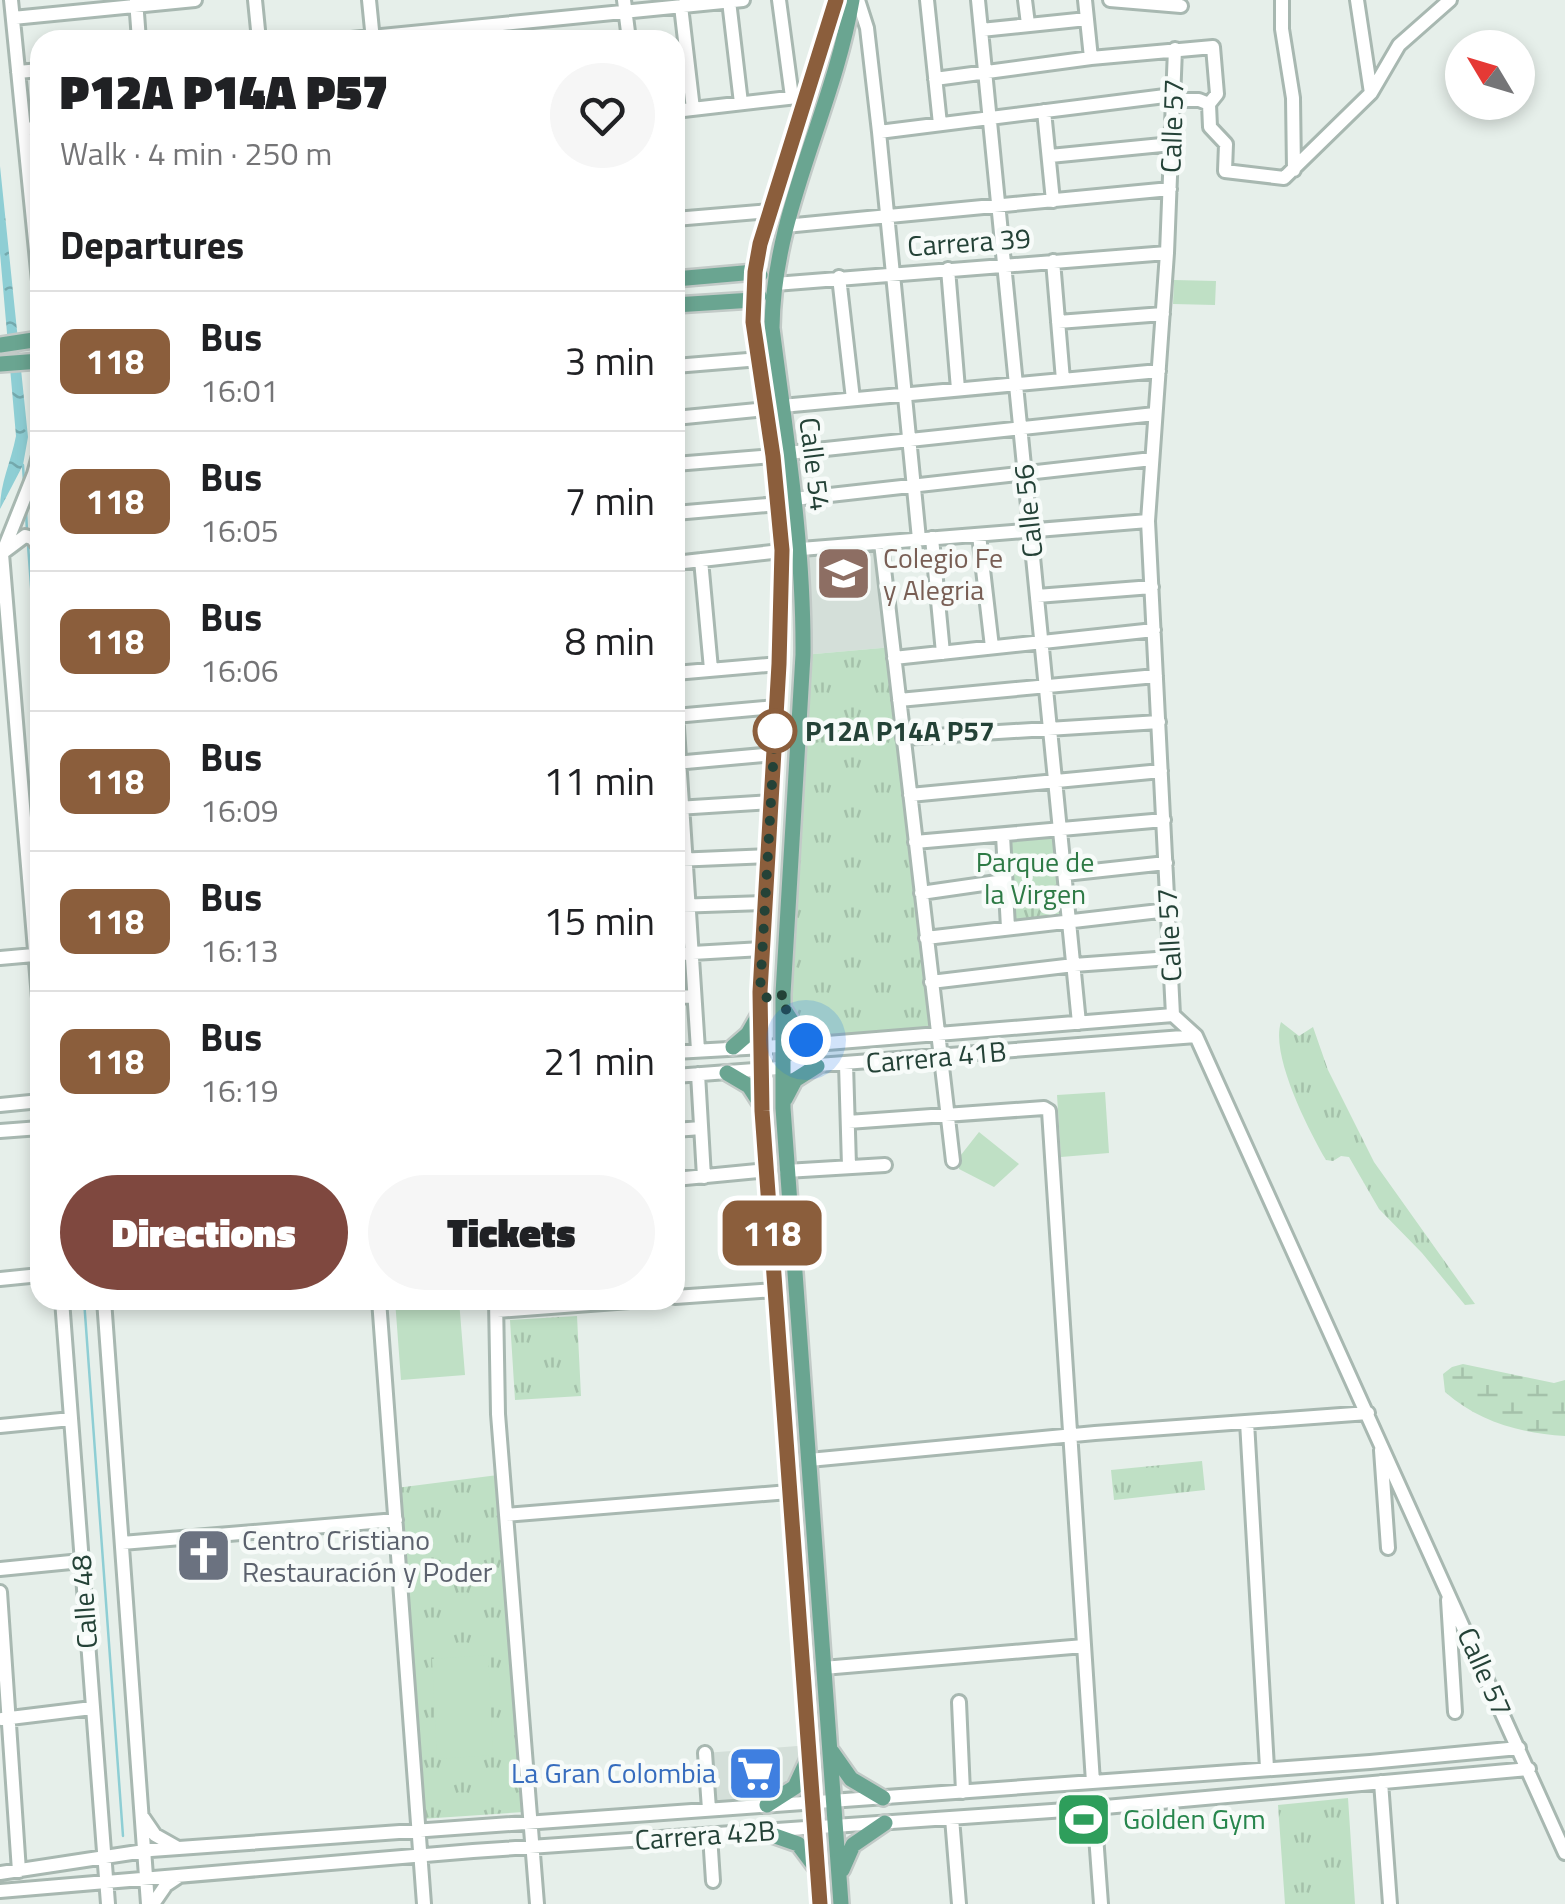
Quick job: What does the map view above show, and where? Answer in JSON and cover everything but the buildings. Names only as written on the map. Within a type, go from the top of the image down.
[{"type":"main road","name":"Calle 54","points":[[774,407],[753,322],[755,272],[799,96],[836,0]]},
{"type":"main road","name":"Calle 54","points":[[820,1904],[762,1111],[760,992],[786,501],[774,407],[772,328],[784,226],[855,0]]},
{"type":"main road","points":[[731,274],[754,260],[760,244]]},
{"type":"main road","points":[[685,278],[755,272],[775,284],[754,300],[685,304]]},
{"type":"main road","points":[[726,301],[744,307],[753,322]]},
{"type":"main road","points":[[0,345],[30,340]]},
{"type":"main road","points":[[0,364],[30,362]]},
{"type":"main road","name":"Calle 54","points":[[786,501],[801,549],[804,655],[784,1001],[786,1171],[840,1899]]},
{"type":"main road","points":[[760,992],[771,1001],[784,1001],[798,1033],[815,1044]]},
{"type":"main road","points":[[733,1048],[748,1034],[760,1014]]},
{"type":"main road","points":[[784,1108],[795,1080],[816,1066]]},
{"type":"main road","points":[[727,1073],[749,1086],[762,1111]]},
{"type":"main road","points":[[767,1805],[795,1787],[806,1768],[810,1745]]},
{"type":"main road","points":[[830,1747],[851,1779],[883,1798]]},
{"type":"main road","points":[[840,1899],[842,1868],[854,1845],[886,1822]]},
{"type":"main road","points":[[764,1832],[785,1837],[802,1848],[812,1859],[818,1877]]},
{"type":"street","points":[[10,0],[30,153]]},
{"type":"street","points":[[12,18],[196,0]]},
{"type":"street","points":[[256,0],[258,30]]},
{"type":"street","points":[[370,0],[372,30]]},
{"type":"street","points":[[685,110],[799,96],[779,0]]},
{"type":"street","points":[[855,0],[866,28],[914,486],[943,653]]},
{"type":"street","points":[[927,0],[940,124]]},
{"type":"street","name":"Calle 56","points":[[978,0],[1079,1023]]},
{"type":"street","points":[[1025,0],[1028,24]]},
{"type":"street","points":[[1085,0],[1091,58]]},
{"type":"street","points":[[1110,0],[1180,6]]},
{"type":"street","points":[[1282,0],[1282,29],[1293,98],[1294,170]]},
{"type":"street","points":[[1358,0],[1371,92]]},
{"type":"street","points":[[935,79],[1091,58],[1213,47],[1217,94],[1210,104],[1210,127],[1226,146],[1224,171],[1284,178],[1371,92],[1399,45],[1450,0]]},
{"type":"street","points":[[436,30],[625,6],[736,1],[741,103]]},
{"type":"street","points":[[136,3],[138,30]]},
{"type":"street","points":[[681,6],[684,30]]},
{"type":"street","points":[[981,30],[1087,20]]},
{"type":"street","points":[[685,40],[693,109]]},
{"type":"street","name":"Calle 57","points":[[1175,49],[1167,253],[1148,521],[1173,1015],[1196,1036],[1565,1853]]},
{"type":"street","points":[[18,72],[30,71]]},
{"type":"street","points":[[879,132],[1173,97],[1210,104]]},
{"type":"street","points":[[1044,111],[1053,200]]},
{"type":"street","points":[[24,129],[30,129]]},
{"type":"street","points":[[1050,156],[1172,144]]},
{"type":"street","points":[[784,226],[1170,190]]},
{"type":"street","points":[[685,218],[771,211]]},
{"type":"street","name":"Carrera 39","points":[[775,284],[1167,253]]},
{"type":"street","points":[[1053,262],[1063,380]]},
{"type":"street","points":[[948,269],[958,389]]},
{"type":"street","points":[[840,277],[853,399]]},
{"type":"street","points":[[1058,322],[1163,314]]},
{"type":"street","points":[[685,365],[760,359]]},
{"type":"street","points":[[685,417],[1158,371]]},
{"type":"street","points":[[685,463],[1156,414]]},
{"type":"street","points":[[685,512],[1152,459]]},
{"type":"street","points":[[30,488],[1,556],[30,904]]},
{"type":"street","points":[[801,549],[1148,521]]},
{"type":"street","points":[[978,535],[992,647]]},
{"type":"street","points":[[1,556],[12,543],[30,537]]},
{"type":"street","points":[[882,542],[954,1161]]},
{"type":"street","points":[[685,562],[782,550]]},
{"type":"street","points":[[700,560],[711,669]]},
{"type":"street","points":[[1037,596],[1152,587]]},
{"type":"street","points":[[894,658],[1154,630]]},
{"type":"street","points":[[685,672],[779,664]]},
{"type":"street","points":[[899,700],[1156,676]]},
{"type":"street","points":[[685,715],[776,708]]},
{"type":"street","points":[[904,738],[1159,722]]},
{"type":"street","points":[[0,750],[18,749]]},
{"type":"street","points":[[685,762],[774,754]]},
{"type":"street","points":[[910,795],[1161,771]]},
{"type":"street","points":[[685,808],[771,802]]},
{"type":"street","points":[[915,842],[1164,820]]},
{"type":"street","points":[[1003,835],[1008,928]]},
{"type":"street","points":[[685,860],[769,856]]},
{"type":"street","points":[[1064,874],[1166,863]]},
{"type":"street","points":[[921,892],[1004,880]]},
{"type":"street","points":[[685,906],[766,903]]},
{"type":"street","points":[[926,938],[1168,910]]},
{"type":"street","points":[[685,920],[692,953],[698,1050]]},
{"type":"street","points":[[685,953],[762,950]]},
{"type":"street","points":[[0,958],[30,955]]},
{"type":"street","points":[[931,982],[1170,958]]},
{"type":"street","points":[[685,996],[694,996]]},
{"type":"street","name":"Carrera 41B","points":[[685,1051],[1173,1015]]},
{"type":"street","name":"Carrera 41B","points":[[685,1075],[1196,1036]]},
{"type":"street","points":[[846,1064],[849,1166]]},
{"type":"street","points":[[698,1074],[704,1177]]},
{"type":"street","points":[[0,1105],[30,1101]]},
{"type":"street","points":[[848,1122],[948,1113],[1044,1108],[1049,1111],[1093,1782]]},
{"type":"street","points":[[685,1129],[702,1128]]},
{"type":"street","points":[[0,1132],[30,1129]]},
{"type":"street","points":[[786,1171],[885,1164]]},
{"type":"street","points":[[685,1178],[768,1170]]},
{"type":"street","points":[[0,1279],[30,1276]]},
{"type":"street","points":[[685,1297],[776,1290]]},
{"type":"street","name":"Calle 48","points":[[63,1310],[108,1904]]},
{"type":"street","name":"Calle 48","points":[[105,1310],[143,1852],[150,1904]]},
{"type":"street","points":[[380,1310],[424,1904]]},
{"type":"street","points":[[496,1310],[498,1414],[537,1904]]},
{"type":"street","points":[[808,1460],[1070,1435],[1368,1413]]},
{"type":"street","points":[[0,1426],[71,1419]]},
{"type":"street","points":[[1247,1422],[1267,1768]]},
{"type":"street","points":[[1380,1440],[1388,1548]]},
{"type":"street","points":[[506,1515],[789,1492]]},
{"type":"street","points":[[122,1543],[396,1520]]},
{"type":"street","points":[[0,1569],[81,1561]]},
{"type":"street","points":[[1447,1588],[1456,1712]]},
{"type":"street","points":[[0,1592],[7,1789],[19,1871]]},
{"type":"street","points":[[824,1668],[1084,1646]]},
{"type":"street","points":[[959,1702],[963,1792]]},
{"type":"street","points":[[4,1719],[92,1708]]},
{"type":"street","name":"Carrera 42B","points":[[0,1872],[143,1852],[1519,1748]]},
{"type":"street","points":[[705,1753],[710,1809]]},
{"type":"street","name":"Carrera 42B","points":[[0,1891],[532,1847],[1094,1808],[1529,1769]]},
{"type":"street","points":[[1381,1782],[1390,1904]]},
{"type":"street","points":[[712,1881],[718,1835],[713,1820],[716,1812],[727,1807]]},
{"type":"street","points":[[1094,1808],[1101,1904]]},
{"type":"street","points":[[140,1811],[155,1835],[180,1849]]},
{"type":"street","points":[[952,1818],[960,1904]]},
{"type":"street","points":[[150,1904],[166,1885],[182,1875]]},
{"type":"street","points":[[21,1889],[22,1904]]},
{"type":"shaded area","name":"Colegio Fe y Alegria","points":[[881,543],[893,647],[803,655],[801,549]]},
{"type":"shaded area","name":"La Gran Colombia","points":[[810,1745],[809,1756],[777,1801],[709,1809],[705,1753]]},
{"type":"green space","points":[[1174,280],[1216,281],[1215,305],[1173,304]]},
{"type":"green space","points":[[893,647],[937,1034],[806,1039],[783,994],[803,655]]},
{"type":"green space","name":"Parque de la Virgen","points":[[1060,830],[1069,921],[1008,928],[1003,835]]},
{"type":"green space","points":[[1281,1022],[1299,1036],[1313,1027],[1328,1070],[1374,1162],[1475,1304],[1465,1305],[1379,1209],[1349,1157],[1326,1160],[1286,1073],[1279,1036]]},
{"type":"green space","points":[[1105,1092],[1109,1153],[1061,1157],[1057,1095]]},
{"type":"green space","points":[[979,1132],[1019,1164],[994,1187],[959,1169],[957,1160]]},
{"type":"green space","points":[[396,1310],[460,1310],[465,1375],[401,1380]]},
{"type":"green space","points":[[577,1316],[581,1396],[515,1400],[510,1320]]},
{"type":"green space","points":[[1463,1364],[1554,1383],[1565,1380],[1565,1436],[1501,1424],[1458,1402],[1445,1392],[1443,1374]]},
{"type":"green space","points":[[1202,1461],[1205,1490],[1114,1500],[1111,1470]]},
{"type":"green space","points":[[498,1475],[524,1812],[421,1819],[396,1488]]},
{"type":"green space","points":[[488,1655],[493,1755],[437,1759],[432,1659]]},
{"type":"green space","points":[[1348,1798],[1355,1904],[1285,1904],[1278,1805]]},
{"type":"water","points":[[0,166],[28,437],[23,465],[0,509],[16,436],[0,253]]},
{"type":"waterway","points":[[23,465],[24,482]]},
{"type":"waterway","points":[[26,510],[27,532]]},
{"type":"waterway","points":[[28,545],[30,572]]},
{"type":"waterway","points":[[85,1310],[123,1836]]},
{"type":"bus line","name":"118","points":[[820,1904],[762,1111],[760,992],[782,550],[753,306],[760,244],[836,0]]},
{"type":"place","name":"Colegio Fe y Alegria","points":[[844,574]]},
{"type":"place","name":"P12A P14A P57","points":[[775,731]]},
{"type":"place","name":"Centro Cristiano Restauración y Poder","points":[[203,1556]]},
{"type":"place","name":"La Gran Colombia","points":[[755,1773]]},
{"type":"place","name":"Golden Gym","points":[[1084,1819]]},
{"type":"route","points":[[775,731],[760,992],[771,1001],[784,994],[787,1017],[806,1040]]}]
